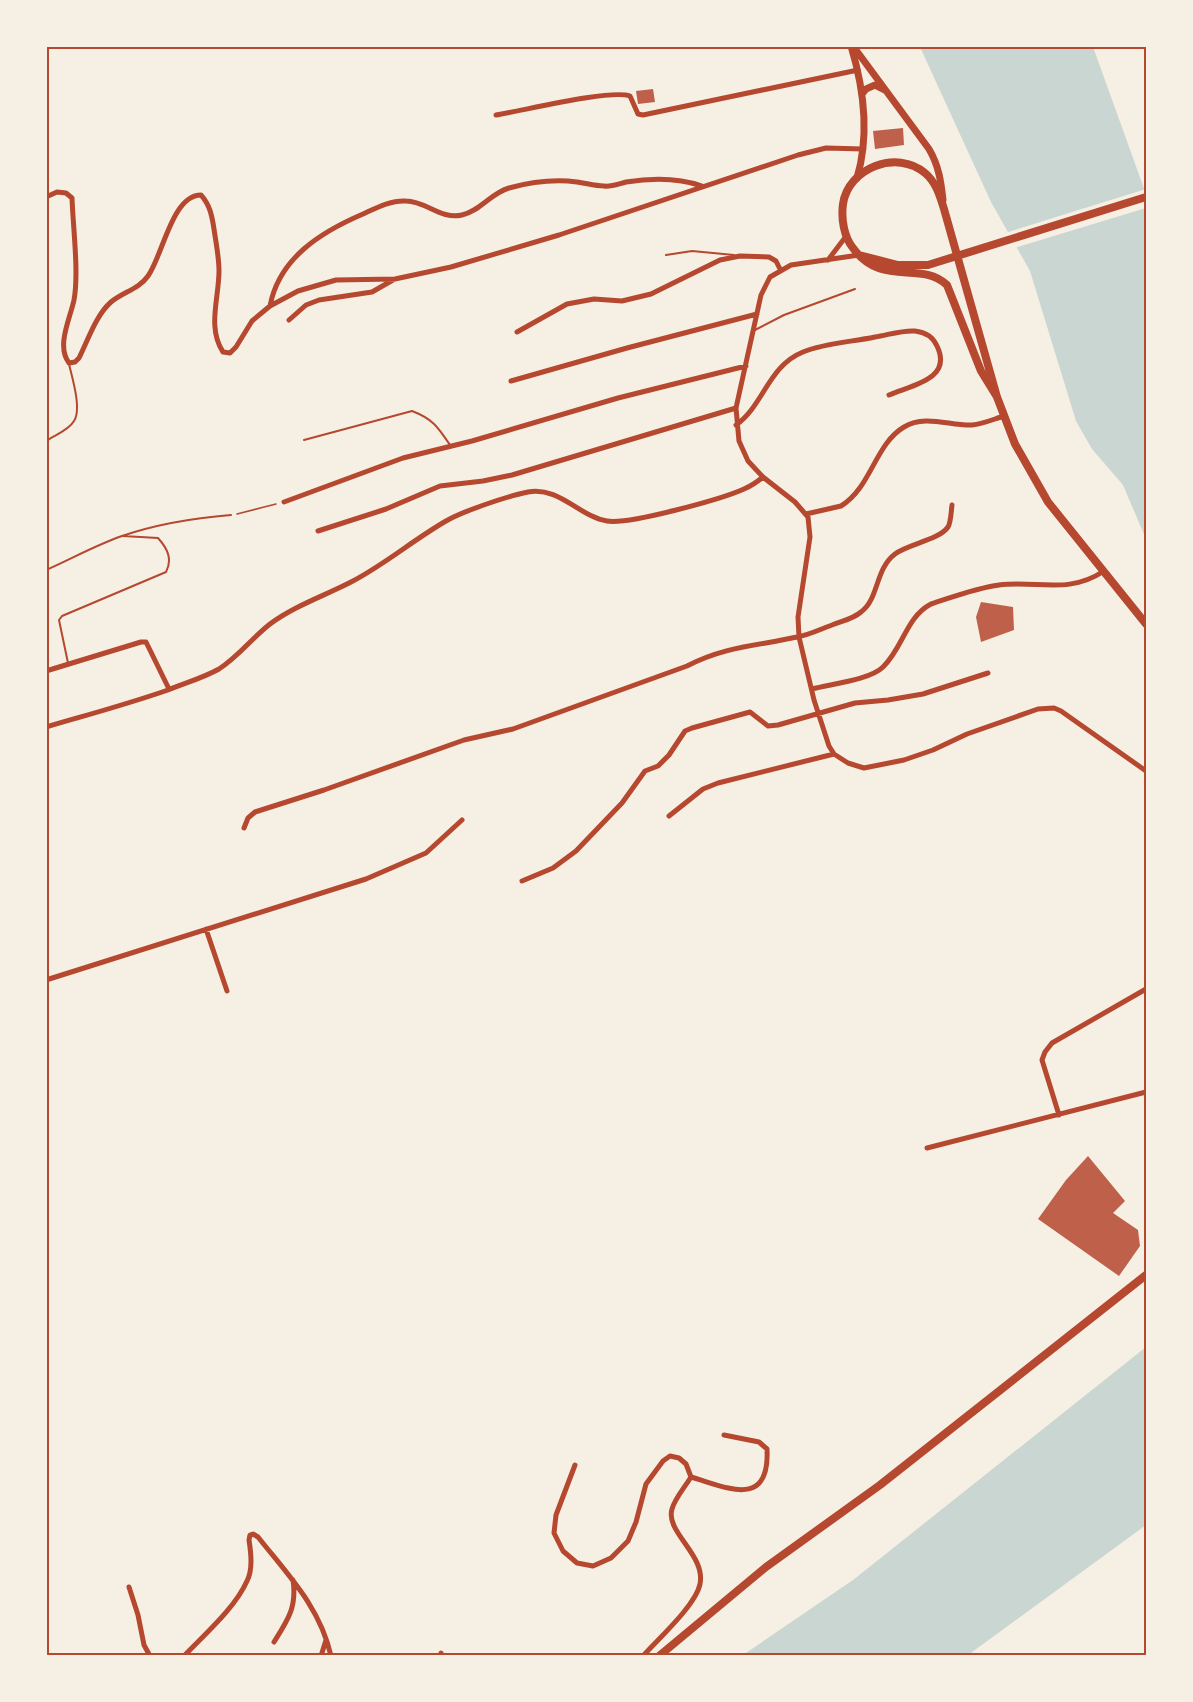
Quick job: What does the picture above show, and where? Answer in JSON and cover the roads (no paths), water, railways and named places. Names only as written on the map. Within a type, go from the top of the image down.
[{"type":"main road","points":[[852,46],[862,94],[864,136],[857,177],[843,202],[843,222],[851,246],[865,262],[876,268],[934,276],[947,285],[981,372],[997,397]]},
{"type":"main road","points":[[852,46],[888,92],[936,161],[945,209],[997,397],[1029,471],[1048,502],[1146,624]]},
{"type":"main road","points":[[862,94],[875,85],[888,92]]},
{"type":"main road","points":[[857,177],[875,166],[889,162],[911,165],[931,179],[945,209]]},
{"type":"main road","points":[[859,255],[878,261],[914,266],[943,260],[1146,197]]},
{"type":"main road","points":[[659,1656],[766,1567],[880,1485],[1146,1275]]},
{"type":"street","points":[[496,115],[619,94],[630,96],[638,114],[643,115],[858,70]]},
{"type":"street","points":[[46,197],[57,192],[66,193],[72,198],[76,289],[63,342],[64,356],[69,363],[79,358],[102,312],[109,304],[134,290],[148,276],[172,220],[186,199],[195,195],[201,195],[211,210],[219,271],[214,325],[216,342],[223,352],[230,353],[252,321],[270,306],[298,291],[336,280],[395,279],[451,267],[548,238],[798,155],[826,148],[863,149]]},
{"type":"street","points":[[270,306],[272,293],[285,269],[309,243],[335,227],[382,206],[403,200],[413,201],[451,217],[470,213],[506,189],[536,182],[576,181],[605,187],[627,182],[686,181],[702,186]]},
{"type":"street","points":[[828,260],[847,235]]},
{"type":"street","points":[[859,255],[791,265],[780,269],[770,277],[764,286],[736,408],[736,425],[744,455],[763,477],[806,514],[810,524],[798,617],[799,637],[818,713],[829,746],[834,754],[864,768],[904,760],[933,750],[976,730],[1046,707],[1061,711],[1146,771]]},
{"type":"street","points":[[517,332],[567,304],[594,299],[622,301],[651,294],[720,260],[740,256],[769,257],[776,261],[780,269]]},
{"type":"street","points":[[289,320],[306,305],[319,300],[372,292],[395,279]]},
{"type":"street","points":[[511,381],[757,314]]},
{"type":"street","points":[[736,425],[744,419],[785,361],[803,352],[907,331],[928,335],[936,343],[942,358],[940,370],[933,376],[889,395]]},
{"type":"street","points":[[284,502],[402,458],[472,441],[618,398],[746,366]]},
{"type":"street","points":[[318,531],[386,509],[440,486],[483,481],[512,474],[736,408]]},
{"type":"street","points":[[806,514],[846,503],[866,479],[891,438],[905,426],[916,421],[972,425],[1004,416]]},
{"type":"street","points":[[46,727],[169,689],[219,669],[237,656],[250,640],[272,623],[351,582],[448,519],[474,509],[529,492],[550,493],[576,505],[593,517],[620,522],[742,490],[763,477]]},
{"type":"street","points":[[244,828],[248,818],[255,812],[464,740],[513,729],[687,666],[706,656],[747,645],[799,637],[861,613],[868,605],[881,570],[889,558],[908,546],[942,533],[948,527],[952,505]]},
{"type":"street","points":[[812,689],[874,673],[883,667],[913,618],[921,609],[931,604],[997,585],[1063,586],[1094,577],[1104,571]]},
{"type":"street","points":[[46,671],[146,642],[169,689]]},
{"type":"street","points":[[522,881],[553,868],[576,851],[622,803],[645,771],[658,766],[669,755],[685,731],[750,712],[768,726],[778,725],[855,703],[923,694],[988,673]]},
{"type":"street","points":[[669,816],[703,789],[718,783],[834,754]]},
{"type":"street","points":[[46,980],[366,879],[426,853],[462,820]]},
{"type":"street","points":[[206,929],[227,991]]},
{"type":"street","points":[[1059,1115],[1042,1060],[1045,1052],[1052,1043],[1146,989]]},
{"type":"street","points":[[927,1148],[1146,1092]]},
{"type":"street","points":[[691,1477],[743,1491],[755,1487],[768,1464],[767,1449],[759,1442],[724,1435]]},
{"type":"street","points":[[575,1465],[556,1515],[554,1533],[563,1551],[578,1563],[593,1566],[611,1558],[628,1541],[636,1522],[646,1484],[663,1461],[670,1456],[679,1458],[686,1464],[691,1477]]},
{"type":"street","points":[[643,1656],[685,1610],[700,1584],[700,1567],[672,1520],[672,1509],[691,1477]]},
{"type":"street","points":[[184,1656],[231,1605],[247,1581],[250,1569],[250,1535],[258,1537],[292,1578],[317,1615],[327,1638],[331,1656]]},
{"type":"street","points":[[274,1642],[290,1615],[295,1598],[292,1578]]},
{"type":"street","points":[[129,1587],[144,1645],[150,1656]]},
{"type":"street","points":[[321,1656],[327,1638]]},
{"type":"lane","points":[[666,255],[692,251],[740,256]]},
{"type":"lane","points":[[753,331],[784,315],[855,289]]},
{"type":"lane","points":[[46,441],[68,428],[78,413],[69,363]]},
{"type":"lane","points":[[304,440],[412,411],[428,417],[440,429],[450,445]]},
{"type":"lane","points":[[46,570],[123,536],[202,517],[231,515]]},
{"type":"lane","points":[[68,663],[59,620],[62,616],[166,572],[170,566],[170,558],[158,538],[123,536]]}]
